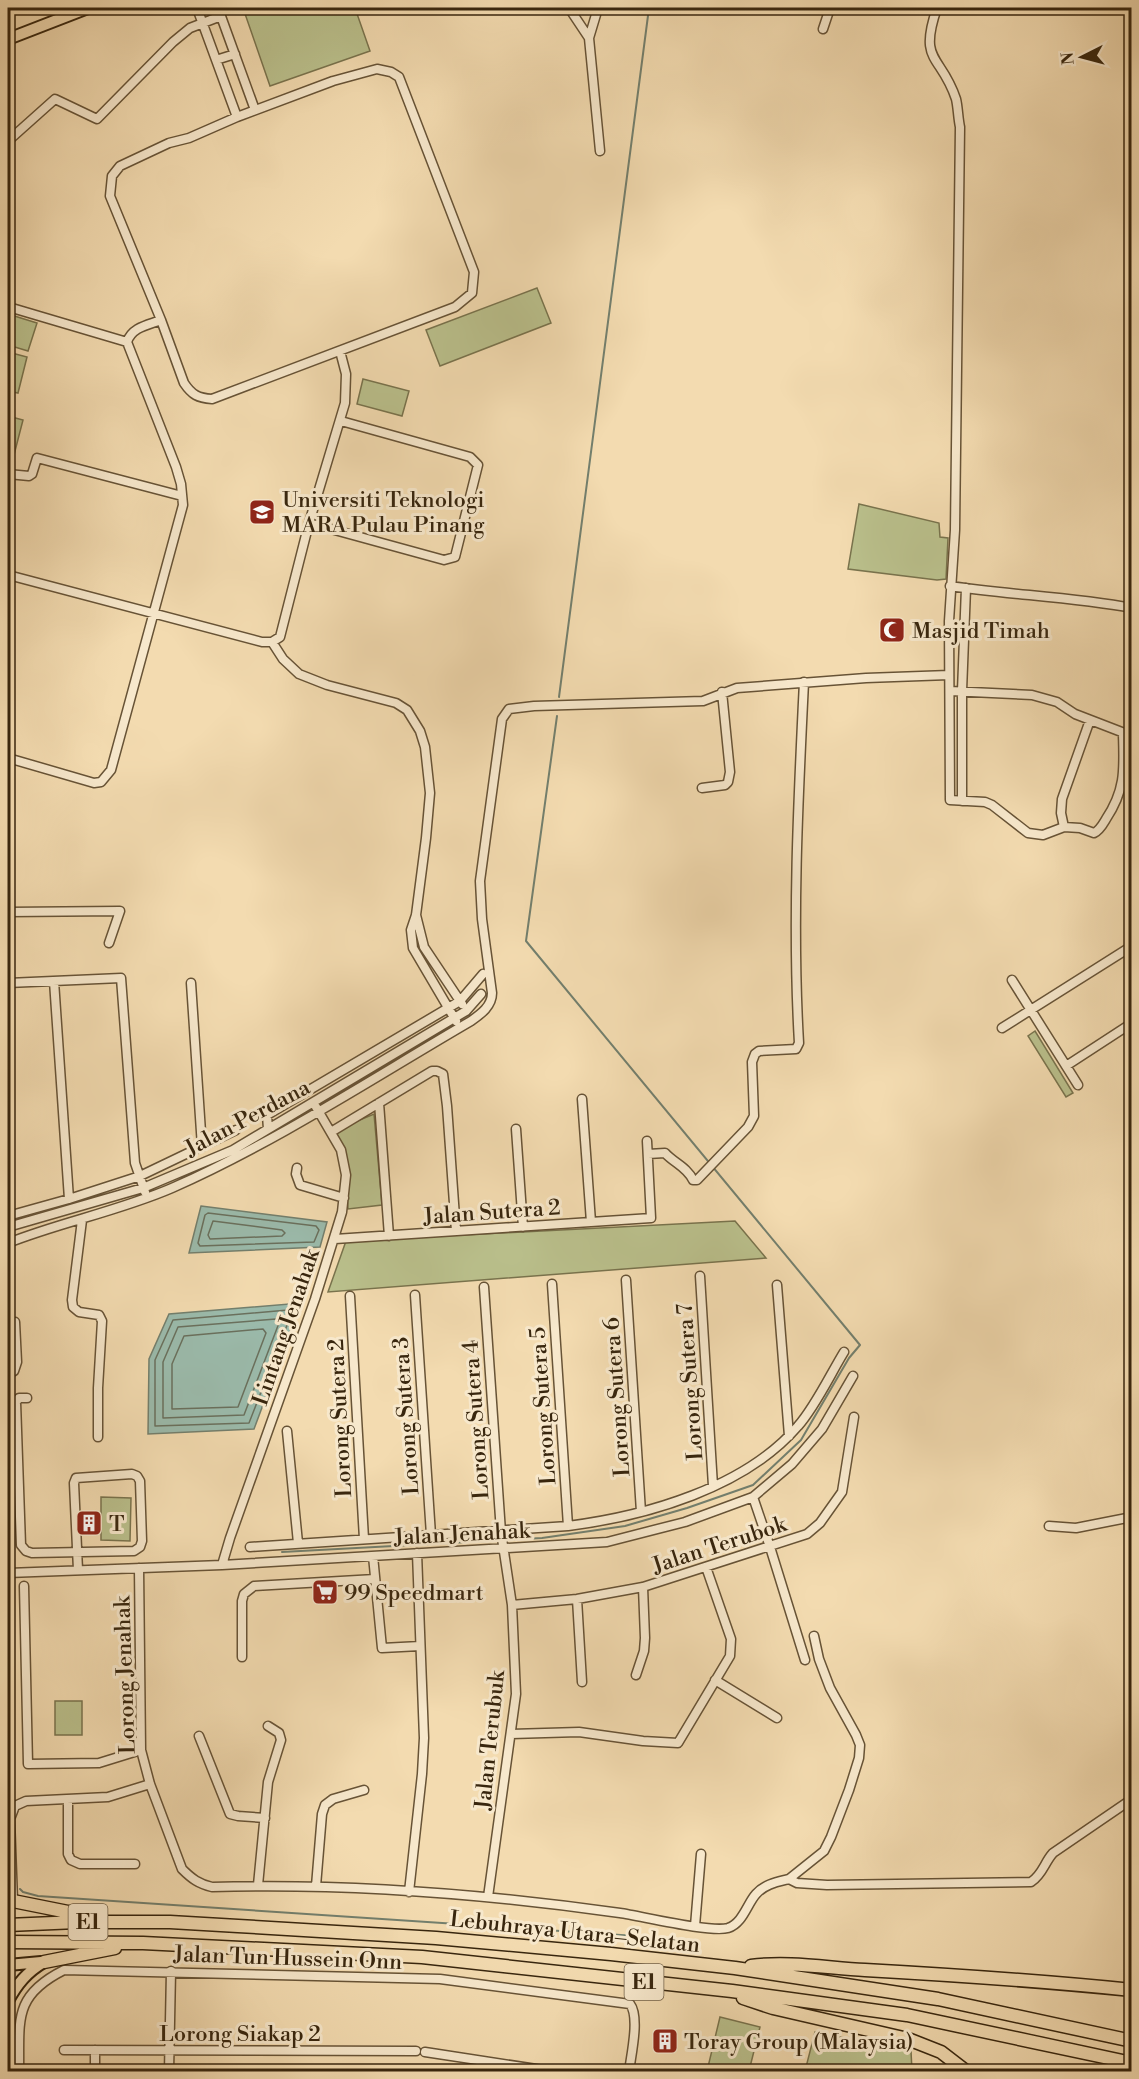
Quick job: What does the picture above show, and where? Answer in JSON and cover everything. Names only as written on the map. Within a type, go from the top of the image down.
[{"type":"highway","points":[[10,1901],[68,1912],[170,1923]]},
{"type":"highway","name":"Lebuhraya Utara–Selatan","points":[[8,1925],[77,1922],[170,1923],[436,1938],[735,1968],[938,1999],[1131,2041]]},
{"type":"highway","name":"Lebuhraya Utara–Selatan","points":[[8,1942],[143,1943],[422,1957],[732,1991],[907,2015],[1131,2063]]},
{"type":"highway","points":[[44,1962],[143,1943]]},
{"type":"highway","points":[[735,1968],[786,1963],[832,1968],[1025,1979],[1131,1990]]},
{"type":"highway","points":[[732,1991],[747,2000],[773,2008],[908,2039],[941,2052],[967,2072]]},
{"type":"main road","points":[[8,39],[66,12],[88,8]]},
{"type":"main road","points":[[8,1965],[44,1962]]},
{"type":"main road","points":[[8,2001],[24,1976],[44,1962]]},
{"type":"street","points":[[197,8],[237,117]]},
{"type":"street","points":[[569,8],[589,38]]},
{"type":"street","points":[[598,8],[589,38],[600,152]]},
{"type":"street","points":[[823,29],[830,8]]},
{"type":"street","points":[[937,8],[928,40],[931,54],[956,100],[960,127],[955,530],[949,675],[950,800],[985,802],[1028,833],[1043,835],[1064,827],[1080,828],[1094,833],[1098,831],[1122,789],[1127,735],[1075,714],[1057,702],[1032,695],[950,691]]},
{"type":"street","points":[[8,141],[55,99],[97,119],[173,42],[190,28],[203,23],[219,12],[255,110]]},
{"type":"street","points":[[216,60],[235,54]]},
{"type":"street","points":[[377,69],[391,72],[399,77],[474,272],[472,293],[454,307],[340,351],[212,399],[198,398],[190,393],[184,383],[110,196],[112,176],[120,166],[169,143],[189,138],[255,110],[333,81],[377,69]]},
{"type":"street","points":[[12,308],[127,342]]},
{"type":"street","points":[[8,758],[94,783],[101,782],[111,770],[183,505],[176,467],[127,342],[134,330],[161,320]]},
{"type":"street","points":[[12,576],[262,642],[272,642],[280,637],[309,523],[341,421],[346,374],[340,351]]},
{"type":"street","points":[[309,523],[444,560],[455,557],[478,465],[476,460],[470,456],[341,421]]},
{"type":"street","points":[[8,474],[29,476],[32,474],[37,458],[182,496]]},
{"type":"street","points":[[951,586],[1102,602],[1131,608]]},
{"type":"street","points":[[962,801],[962,691],[966,588]]},
{"type":"street","points":[[272,642],[299,674],[327,685],[396,703],[407,710],[414,720],[425,747],[430,794],[416,915],[411,930],[413,948],[460,1028]]},
{"type":"street","points":[[702,788],[725,785],[729,780],[722,692],[737,688],[804,682],[949,675]]},
{"type":"street","points":[[647,1141],[648,1154],[665,1153],[675,1164],[685,1168],[693,1180],[697,1180],[748,1127],[754,1116],[752,1062],[755,1054],[759,1051],[796,1049],[799,1043],[796,996],[795,844],[804,682]]},
{"type":"street","name":"Jalan Perdana","points":[[8,1243],[41,1230],[82,1220],[148,1197],[232,1161],[460,1028],[486,1008],[492,998],[482,919],[480,881],[502,719],[505,712],[515,707],[703,701],[722,692]]},
{"type":"street","points":[[1064,827],[1061,813],[1062,799],[1090,720]]},
{"type":"street","points":[[8,912],[120,911],[109,943]]},
{"type":"street","points":[[416,915],[424,947],[471,1021]]},
{"type":"street","points":[[1002,1028],[1131,946]]},
{"type":"street","points":[[268,1129],[267,1115],[460,1001],[483,974]]},
{"type":"street","points":[[8,983],[121,978],[135,1163],[148,1197]]},
{"type":"street","points":[[1012,980],[1078,1085]]},
{"type":"street","points":[[54,981],[69,1199]]},
{"type":"street","points":[[191,983],[202,1147]]},
{"type":"street","name":"Jalan Perdana","points":[[8,1227],[144,1188],[233,1150],[466,1011],[481,994]]},
{"type":"street","points":[[1066,1065],[1131,1023]]},
{"type":"street","points":[[331,1132],[432,1071],[443,1074],[456,1231]]},
{"type":"street","points":[[582,1099],[591,1222]]},
{"type":"street","name":"Lintang Jenahak","points":[[222,1565],[315,1299],[335,1239],[345,1198],[346,1175],[341,1150],[313,1102]]},
{"type":"street","points":[[380,1103],[389,1236]]},
{"type":"street","points":[[516,1129],[524,1227]]},
{"type":"street","points":[[8,1216],[140,1176],[236,1130]]},
{"type":"street","name":"Jalan Sutera 2","points":[[335,1239],[651,1218],[648,1154]]},
{"type":"street","points":[[297,1168],[296,1174],[300,1185],[345,1198]]},
{"type":"street","points":[[82,1220],[72,1300],[79,1312],[94,1313],[99,1315],[102,1321],[98,1437]]},
{"type":"street","name":"Lorong Sutera 7","points":[[700,1276],[713,1486]]},
{"type":"street","name":"Lorong Sutera 6","points":[[626,1280],[641,1512]]},
{"type":"street","name":"Lorong Sutera 5","points":[[552,1284],[568,1526]]},
{"type":"street","points":[[777,1285],[789,1436]]},
{"type":"street","name":"Lorong Sutera 4","points":[[484,1287],[504,1550]]},
{"type":"street","name":"Lorong Sutera 3","points":[[415,1294],[431,1535]]},
{"type":"street","name":"Lorong Sutera 2","points":[[350,1296],[364,1539]]},
{"type":"street","points":[[9,1373],[17,1362],[15,1322]]},
{"type":"street","points":[[249,1547],[568,1526],[605,1521],[678,1501],[763,1460],[800,1424],[844,1352]]},
{"type":"street","name":"Jalan Jenahak","points":[[8,1573],[222,1565],[504,1550],[607,1542],[685,1522],[753,1497],[792,1464],[822,1429],[853,1376]]},
{"type":"street","points":[[27,1398],[19,1398],[16,1401],[21,1545],[26,1551],[32,1553],[77,1553],[134,1551],[140,1547],[142,1541],[140,1481],[132,1474],[76,1478],[74,1483],[77,1553],[78,1570]]},
{"type":"street","name":"Jalan Terubok","points":[[512,1605],[578,1599],[643,1587],[807,1534],[820,1523],[838,1500],[846,1473],[854,1417]]},
{"type":"street","points":[[287,1431],[298,1543]]},
{"type":"street","points":[[753,1497],[805,1660]]},
{"type":"street","points":[[1049,1526],[1076,1528],[1131,1517]]},
{"type":"street","name":"Jalan Terubuk","points":[[488,1897],[516,1694],[512,1605],[504,1550]]},
{"type":"street","points":[[409,1892],[424,1738],[417,1553]]},
{"type":"street","points":[[373,1556],[382,1648],[420,1646]]},
{"type":"street","points":[[511,1734],[579,1732],[643,1741],[678,1743],[729,1656],[731,1638],[705,1567]]},
{"type":"street","name":"Lorong Jenahak","points":[[139,1568],[141,1750],[150,1784],[183,1869],[191,1879],[213,1887],[258,1885]]},
{"type":"street","points":[[242,1657],[242,1601],[244,1594],[254,1586],[375,1579]]},
{"type":"street","points":[[24,1586],[28,1764],[99,1763],[141,1750]]},
{"type":"street","points":[[636,1675],[644,1651],[643,1587]]},
{"type":"street","points":[[578,1599],[582,1682]]},
{"type":"street","points":[[268,1726],[279,1733],[281,1740],[268,1782],[258,1885],[316,1886],[488,1897],[622,1913],[695,1926],[727,1929],[737,1922],[761,1890],[766,1886],[789,1879],[824,1851],[849,1790],[859,1758],[860,1745],[830,1688],[814,1636]]},
{"type":"street","points":[[715,1680],[777,1718]]},
{"type":"street","points":[[199,1736],[230,1814],[265,1818]]},
{"type":"street","points":[[10,1901],[10,1819],[15,1806],[26,1801],[108,1797],[150,1784]]},
{"type":"street","points":[[316,1886],[322,1814],[325,1804],[333,1799],[364,1791]]},
{"type":"street","points":[[68,1799],[68,1854],[71,1860],[80,1864],[135,1864]]},
{"type":"street","points":[[789,1879],[797,1883],[828,1885],[1031,1882],[1039,1877],[1046,1861],[1053,1853],[1131,1799]]},
{"type":"street","points":[[695,1926],[701,1854]]},
{"type":"street","name":"Jalan Tun Hussein Onn","points":[[19,2072],[20,2015],[24,2004],[39,1986],[64,1970],[440,1979],[630,2004],[634,2009],[635,2019],[629,2072]]},
{"type":"street","points":[[169,2072],[171,1971]]},
{"type":"street","name":"Lorong Siakap 2","points":[[64,2050],[421,2052],[556,2072]]},
{"type":"street","points":[[95,2050],[95,2072]]},
{"type":"green space","points":[[243,8],[355,8],[370,51],[270,86]]},
{"type":"green space","points":[[537,288],[551,323],[440,366],[426,330]]},
{"type":"green space","points":[[8,314],[37,323],[28,351],[8,345]]},
{"type":"green space","points":[[8,352],[27,357],[18,393],[8,391]]},
{"type":"green space","points":[[363,379],[409,391],[402,416],[357,404]]},
{"type":"green space","points":[[8,416],[23,420],[14,455],[8,454]]},
{"type":"green space","points":[[859,504],[939,523],[940,537],[948,538],[946,579],[937,580],[848,569]]},
{"type":"green space","points":[[1035,1031],[1073,1093],[1066,1097],[1028,1036]]},
{"type":"green space","points":[[374,1114],[382,1205],[348,1209],[346,1175],[331,1132]]},
{"type":"green space","points":[[735,1221],[766,1258],[328,1292],[346,1241]]},
{"type":"green space","points":[[101,1497],[131,1498],[130,1541],[101,1540]]},
{"type":"green space","points":[[55,1701],[82,1701],[82,1735],[55,1735]]},
{"type":"green space","points":[[720,2017],[760,2027],[749,2071],[707,2071]]},
{"type":"green space","points":[[815,2032],[911,2051],[912,2071],[805,2071]]},
{"type":"water","points":[[201,1206],[327,1222],[320,1247],[189,1253]]},
{"type":"water","points":[[301,1303],[254,1429],[148,1434],[149,1359],[169,1314]]},
{"type":"waterway","points":[[559,697],[649,8]]},
{"type":"waterway","points":[[282,1552],[542,1538],[625,1526],[753,1485],[801,1440],[849,1358],[860,1345],[526,941],[557,716]]},
{"type":"waterway","points":[[20,1889],[38,1896],[666,1938]]},
{"type":"place","name":"Universiti Teknologi MARA Pulau Pinang","points":[[262,512]]},
{"type":"place","name":"Masjid Timah","points":[[892,630]]},
{"type":"place","name":"T","points":[[89,1523]]},
{"type":"place","name":"99 Speedmart","points":[[325,1592]]},
{"type":"place","name":"Toray Group (Malaysia)","points":[[665,2041]]}]
